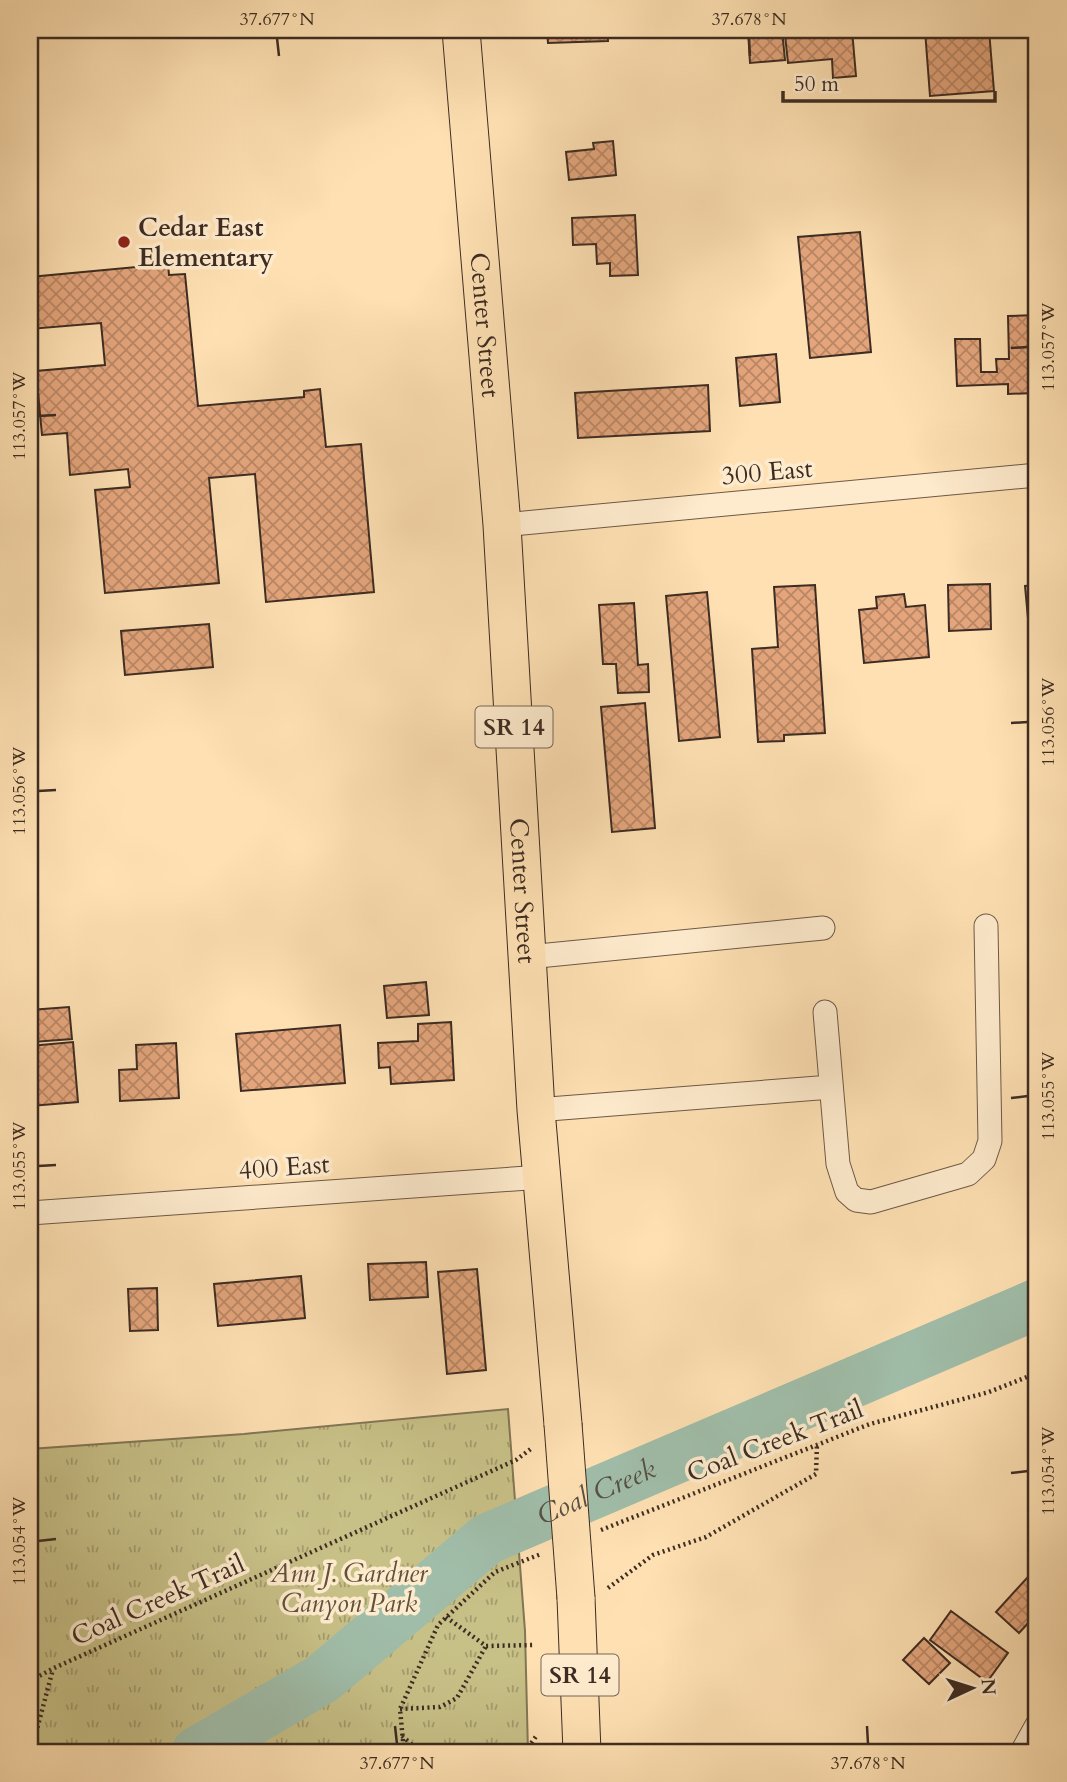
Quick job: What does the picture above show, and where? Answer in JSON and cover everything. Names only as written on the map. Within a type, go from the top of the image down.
[{"type":"main road","name":"Center Street","points":[[461,30],[502,525],[536,1110],[564,1424],[576,1604],[582,1752]]},
{"type":"street","name":"300 East","points":[[502,525],[1037,475]]},
{"type":"street","points":[[825,1012],[838,1164],[847,1192],[856,1200],[870,1202],[968,1174],[984,1159],[990,1141],[986,926]]},
{"type":"street","points":[[527,957],[823,928]]},
{"type":"street","points":[[536,1110],[831,1087]]},
{"type":"street","name":"400 East","points":[[30,1213],[542,1177]]},
{"type":"street","points":[[1021,1752],[1037,1724]]},
{"type":"path","name":"Coal Creek Trail","points":[[598,1531],[817,1443],[870,1424],[989,1392],[1037,1373]]},
{"type":"path","name":"Coal Creek Trail","points":[[30,1681],[516,1460],[564,1424]]},
{"type":"path","points":[[576,1604],[653,1555],[706,1537],[816,1474],[817,1443]]},
{"type":"path","points":[[404,1752],[400,1709],[438,1625],[495,1572],[547,1552]]},
{"type":"path","points":[[446,1617],[486,1647],[535,1645]]},
{"type":"path","points":[[400,1709],[440,1707],[457,1698],[486,1647]]},
{"type":"path","points":[[30,1742],[36,1733],[54,1668]]},
{"type":"path","points":[[401,1735],[420,1752]]},
{"type":"path","points":[[525,1752],[537,1735]]},
{"type":"green space","name":"Ann J. Gardner Canyon Park","points":[[508,1409],[525,1631],[528,1752],[30,1752],[30,1449],[244,1434]]},
{"type":"building","points":[[547,30],[607,30],[608,41],[548,43]]},
{"type":"building","points":[[748,30],[782,30],[785,60],[750,63]]},
{"type":"building","points":[[852,30],[856,76],[833,78],[832,59],[788,63],[785,35]]},
{"type":"building","points":[[925,30],[989,30],[994,91],[930,96]]},
{"type":"building","points":[[613,141],[616,175],[569,180],[566,152],[594,149],[593,143]]},
{"type":"building","points":[[635,215],[638,275],[610,276],[610,263],[597,264],[596,244],[573,245],[572,218]]},
{"type":"building","points":[[860,232],[871,352],[810,358],[798,237]]},
{"type":"building","points":[[168,264],[169,275],[185,274],[198,406],[304,397],[304,391],[320,389],[326,447],[361,444],[374,592],[266,602],[255,474],[209,478],[219,583],[105,593],[95,490],[130,487],[128,469],[70,475],[67,433],[42,435],[36,371],[105,365],[101,323],[30,329],[30,277]]},
{"type":"building","points":[[1037,315],[1037,373],[1033,373],[1034,393],[1008,394],[1008,384],[957,386],[955,339],[980,339],[981,372],[997,372],[996,359],[1009,359],[1008,316]]},
{"type":"building","points":[[776,354],[780,402],[740,406],[736,358]]},
{"type":"building","points":[[708,385],[710,431],[578,438],[575,393]]},
{"type":"building","points":[[990,584],[991,629],[949,631],[948,585]]},
{"type":"building","points":[[815,585],[825,733],[784,735],[784,741],[758,742],[752,649],[778,647],[774,587]]},
{"type":"building","points":[[1037,585],[1037,639],[1030,640],[1025,586]]},
{"type":"building","points":[[707,592],[720,737],[679,741],[666,596]]},
{"type":"building","points":[[904,594],[906,607],[925,605],[929,657],[864,663],[859,610],[877,608],[876,597]]},
{"type":"building","points":[[634,603],[638,665],[648,664],[649,692],[618,693],[616,664],[603,664],[599,605]]},
{"type":"building","points":[[209,624],[213,667],[125,675],[121,631]]},
{"type":"building","points":[[645,703],[655,828],[612,832],[601,707]]},
{"type":"building","points":[[426,982],[429,1015],[387,1018],[384,986]]},
{"type":"building","points":[[69,1007],[72,1039],[33,1042],[30,1010]]},
{"type":"building","points":[[451,1022],[454,1080],[391,1084],[390,1067],[379,1068],[378,1043],[418,1041],[418,1024]]},
{"type":"building","points":[[340,1025],[345,1083],[241,1091],[236,1034]]},
{"type":"building","points":[[73,1042],[78,1102],[31,1106],[30,1046]]},
{"type":"building","points":[[176,1043],[179,1098],[120,1101],[119,1070],[137,1069],[136,1045]]},
{"type":"building","points":[[426,1262],[428,1297],[370,1300],[368,1264]]},
{"type":"building","points":[[477,1269],[486,1370],[447,1374],[438,1272]]},
{"type":"building","points":[[301,1276],[305,1318],[218,1326],[214,1284]]},
{"type":"building","points":[[157,1288],[158,1330],[130,1331],[128,1289]]},
{"type":"building","points":[[1037,1567],[1037,1625],[1031,1620],[1019,1633],[996,1612]]},
{"type":"building","points":[[951,1611],[1008,1653],[987,1682],[930,1640]]},
{"type":"building","points":[[924,1638],[950,1663],[929,1684],[903,1660]]},
{"type":"waterway","name":"Coal Creek","points":[[197,1752],[322,1679],[487,1539],[1037,1304]]},
{"type":"place","name":"Cedar East Elementary","points":[[124,242]]}]
